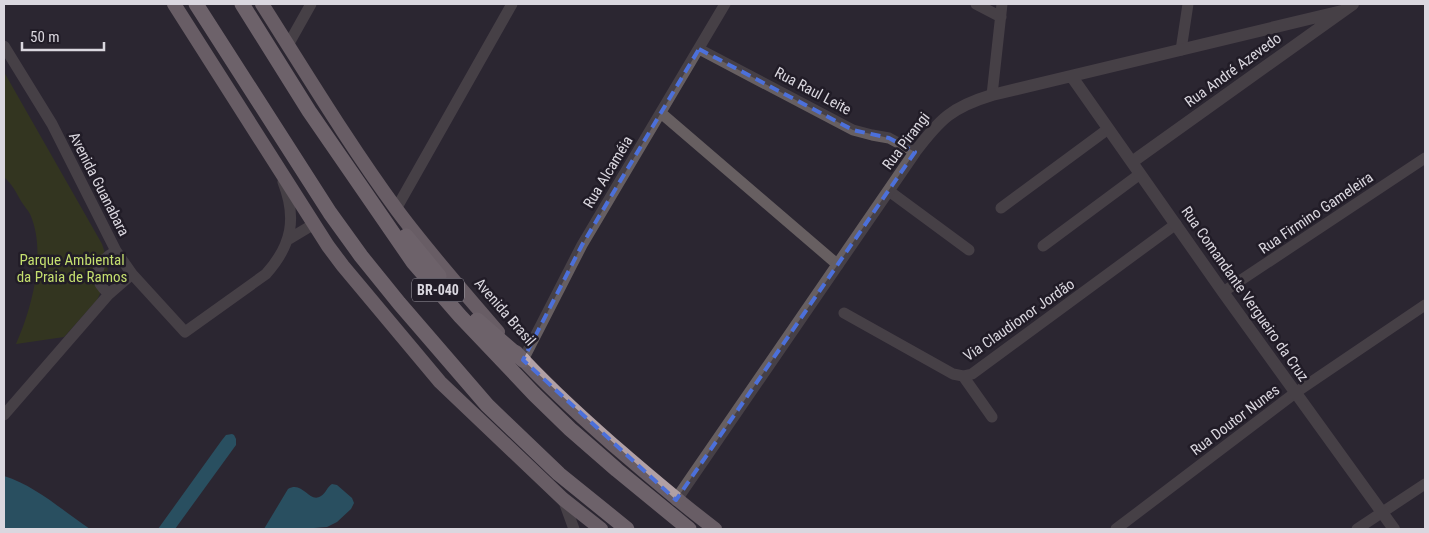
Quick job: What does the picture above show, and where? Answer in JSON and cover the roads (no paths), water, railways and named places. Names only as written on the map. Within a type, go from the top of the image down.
[{"type":"highway","points":[[174,4],[328,246],[343,266],[440,382],[563,499],[601,529]]},
{"type":"highway","name":"BR-040","points":[[196,4],[330,213],[361,256],[399,303],[488,405],[559,474],[627,529]]},
{"type":"highway","name":"BR-040","points":[[242,4],[309,110],[413,262],[460,316],[570,429],[689,529]]},
{"type":"highway","name":"Avenida Brasil","points":[[262,4],[346,137],[396,209],[441,265],[523,360],[581,416],[676,500],[715,529]]},
{"type":"highway","points":[[309,110],[335,137],[383,205],[432,268],[481,324],[523,360]]},
{"type":"street","points":[[288,45],[311,4]]},
{"type":"street","points":[[396,209],[512,4]]},
{"type":"street","name":"Rua Alcaméia","points":[[523,360],[582,245],[726,4]]},
{"type":"street","points":[[976,4],[1001,17]]},
{"type":"street","points":[[992,95],[1002,4]]},
{"type":"street","points":[[1181,50],[1188,4]]},
{"type":"street","name":"Rua Pirangi","points":[[676,500],[915,152],[945,116],[975,100],[992,95],[1181,50],[1347,6]]},
{"type":"street","name":"Rua André Azevedo","points":[[1132,162],[1347,6]]},
{"type":"street","name":"Avenida Guanabara","points":[[4,46],[52,124],[116,252],[132,274],[185,332],[266,274],[279,258],[289,239]]},
{"type":"street","name":"Rua Raul Leite","points":[[699,49],[853,130],[889,138],[915,152]]},
{"type":"street","name":"Rua Comandante Vergueiro da Cruz","points":[[1072,76],[1222,292],[1394,529]]},
{"type":"street","points":[[661,113],[838,265]]},
{"type":"street","points":[[1001,208],[1108,129]]},
{"type":"street","name":"Rua Firmino Gameleira","points":[[1222,292],[1425,158]]},
{"type":"street","points":[[276,164],[290,203],[289,239]]},
{"type":"street","points":[[1044,246],[1140,174]]},
{"type":"street","points":[[888,191],[969,250]]},
{"type":"street","points":[[289,239],[314,224]]},
{"type":"street","name":"Via Claudionor Jordão","points":[[844,313],[954,374],[963,376],[972,374],[1176,224]]},
{"type":"street","points":[[109,294],[99,284],[98,270],[105,259],[116,252]]},
{"type":"street","points":[[4,415],[109,294],[132,274]]},
{"type":"street","name":"Rua Doutor Nunes","points":[[1116,529],[1295,394],[1425,305]]},
{"type":"street","points":[[963,376],[992,417]]},
{"type":"street","points":[[1357,529],[1425,484]]},
{"type":"street","points":[[563,499],[574,529]]},
{"type":"water","points":[[232,434],[236,439],[236,445],[175,529],[158,529],[222,440],[226,435]]},
{"type":"water","points":[[4,476],[38,492],[90,529],[4,529]]},
{"type":"water","points":[[332,484],[337,485],[352,498],[354,503],[351,509],[337,522],[327,527],[264,529],[288,489],[298,487],[317,498],[323,495]]},
{"type":"park label","name":"Parque Ambiental da Praia de Ramos","points":[[72,268]]}]
